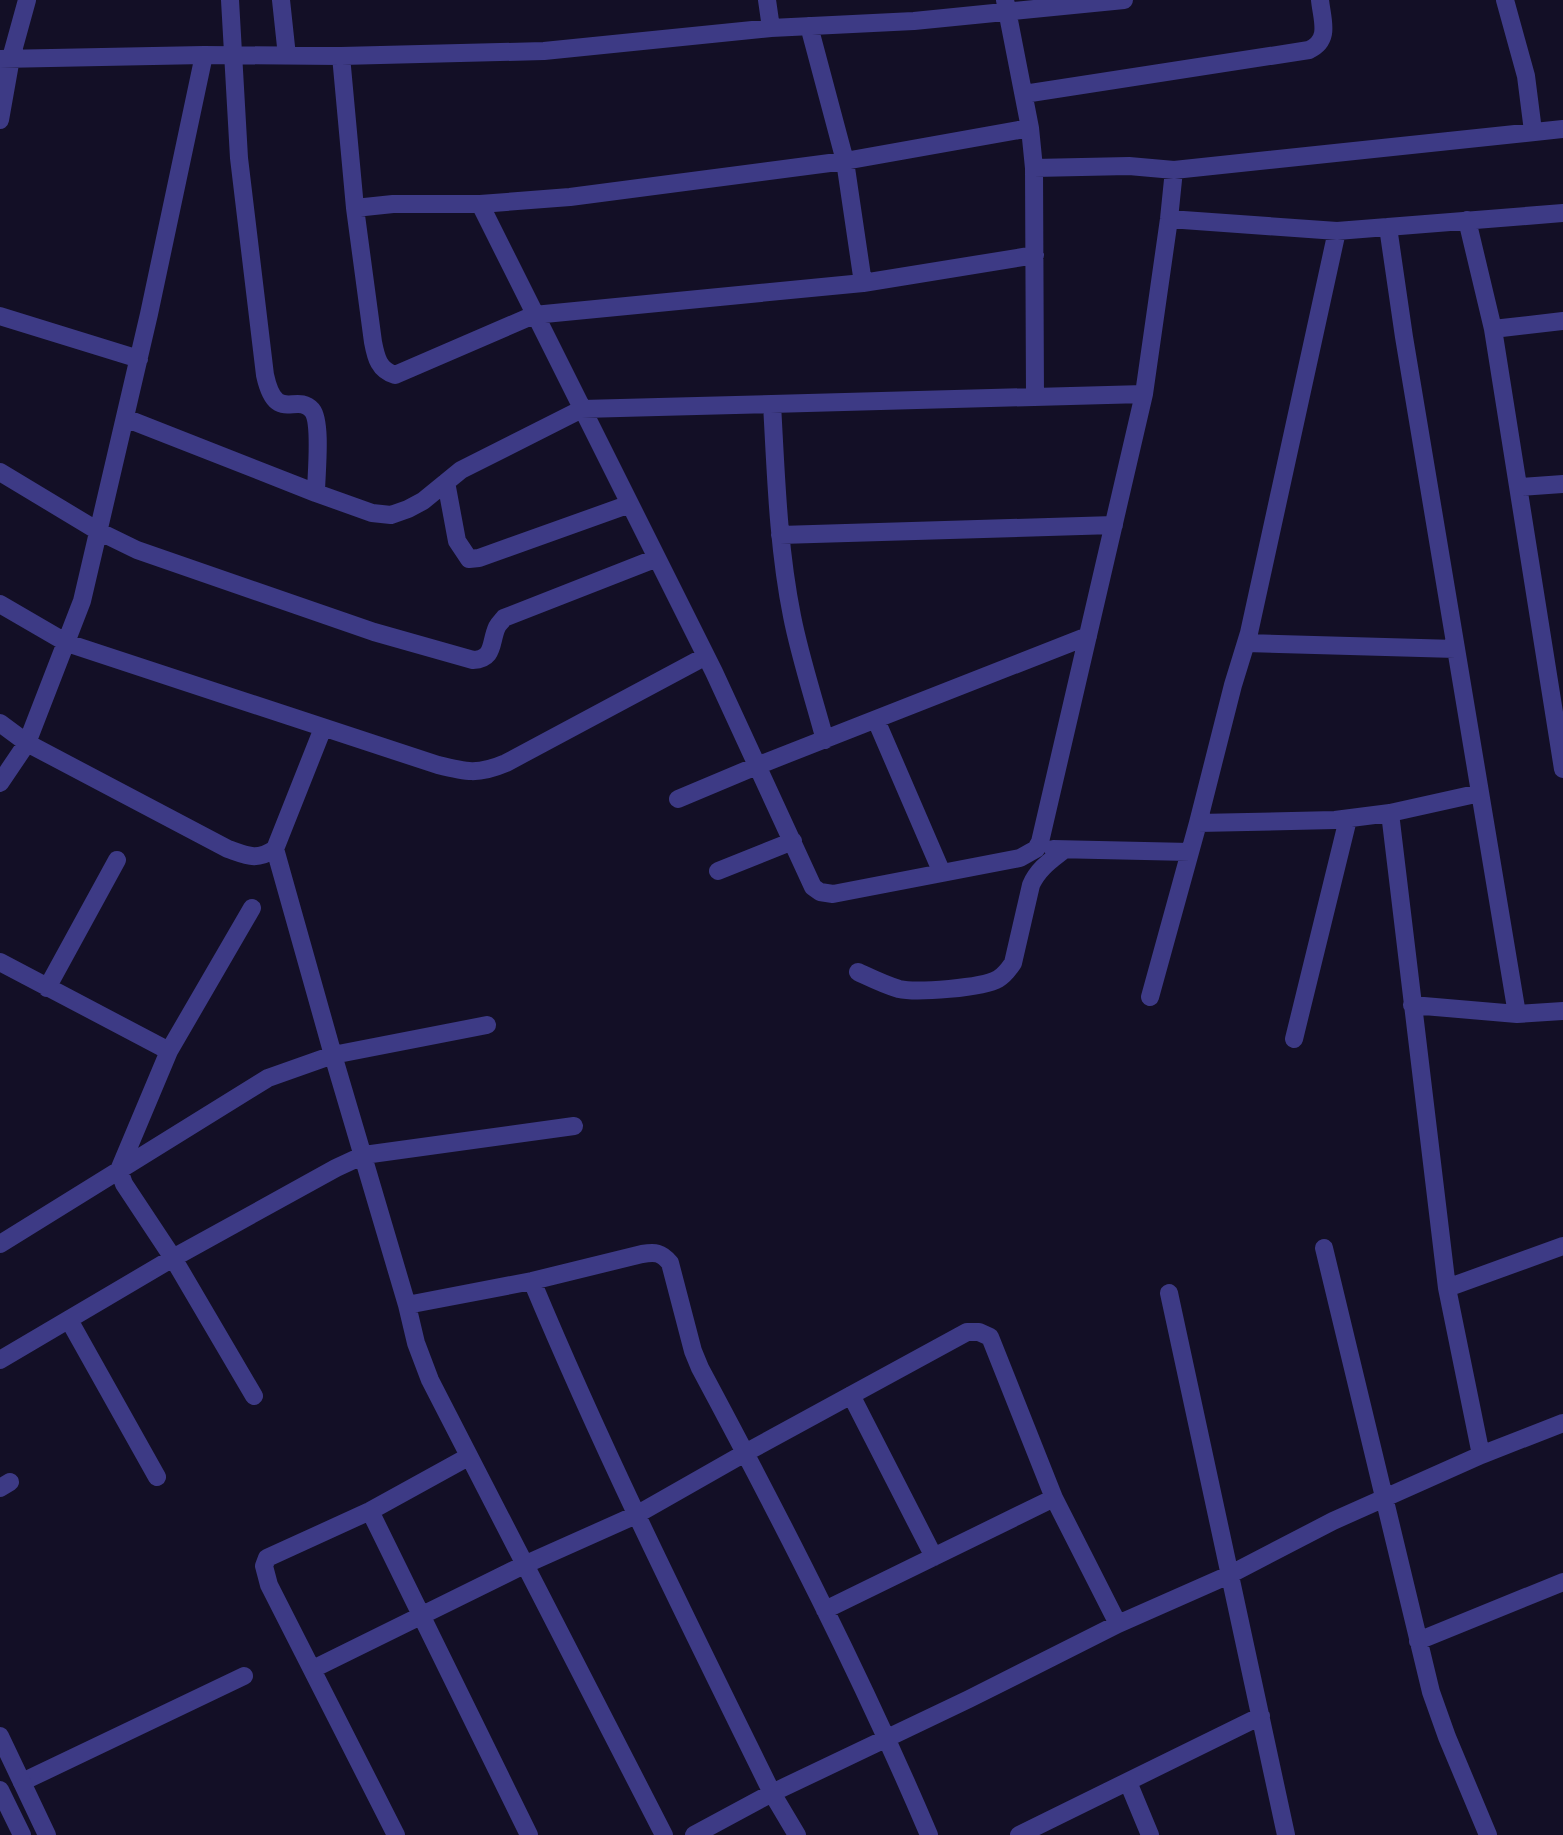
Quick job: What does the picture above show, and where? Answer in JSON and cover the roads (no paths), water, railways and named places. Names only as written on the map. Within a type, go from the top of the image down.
[{"type":"street","points":[[0,120],[6,59],[27,0]]},
{"type":"street","points":[[230,0],[239,158],[265,375],[269,392],[276,401],[287,406],[303,404],[312,410],[317,422],[316,493]]},
{"type":"street","points":[[281,0],[287,56]]},
{"type":"street","points":[[767,0],[771,28]]},
{"type":"street","points":[[6,59],[544,51],[771,28],[914,21],[1006,6],[1124,0]]},
{"type":"street","points":[[1024,94],[1309,50],[1319,45],[1324,36],[1320,0]]},
{"type":"street","points":[[1505,0],[1526,76],[1533,131]]},
{"type":"street","points":[[1006,6],[1031,128],[1034,169],[1035,397]]},
{"type":"street","points":[[809,26],[845,161],[863,282]]},
{"type":"street","points":[[0,783],[27,743],[82,601],[139,359],[204,55]]},
{"type":"street","points":[[341,56],[355,208],[373,342],[377,361],[386,372],[395,375],[405,373],[534,315],[863,282],[1035,255]]},
{"type":"street","points":[[355,208],[393,204],[480,204],[570,197],[845,161],[1031,128]]},
{"type":"street","points":[[1034,169],[1129,166],[1174,170],[1563,129]]},
{"type":"street","points":[[480,204],[706,656],[759,765],[813,887],[820,892],[832,894],[1020,858],[1036,849],[1040,842],[1144,394],[1174,170]]},
{"type":"street","points":[[1169,219],[1337,230],[1563,214]]},
{"type":"street","points":[[1468,220],[1493,329],[1556,679],[1563,769]]},
{"type":"street","points":[[1388,226],[1404,337],[1517,1014]]},
{"type":"street","points":[[1150,997],[1246,643],[1337,230]]},
{"type":"street","points":[[0,316],[139,359]]},
{"type":"street","points":[[1493,329],[1563,321]]},
{"type":"street","points":[[125,418],[316,493],[372,513],[391,514],[408,509],[423,500],[461,470],[582,409],[1144,394]]},
{"type":"street","points":[[772,404],[780,535],[793,619],[825,740]]},
{"type":"street","points":[[0,472],[98,531],[137,550],[361,627],[473,660],[481,660],[489,655],[497,627],[504,618],[657,558]]},
{"type":"street","points":[[446,482],[457,541],[468,559],[479,558],[630,504]]},
{"type":"street","points":[[1520,487],[1563,484]]},
{"type":"street","points":[[780,535],[1114,525]]},
{"type":"street","points":[[3,612],[67,643],[323,728],[466,772],[487,771],[706,656]]},
{"type":"street","points":[[678,799],[1088,636]]},
{"type":"street","points":[[1246,643],[1456,649]]},
{"type":"street","points":[[876,720],[943,873]]},
{"type":"street","points":[[0,723],[27,743],[228,849],[251,857],[263,857],[275,849],[323,728]]},
{"type":"street","points":[[1198,823],[1348,818],[1390,813],[1480,793]]},
{"type":"street","points":[[1390,813],[1447,1288],[1481,1455]]},
{"type":"street","points":[[1294,1039],[1348,818]]},
{"type":"street","points":[[718,871],[793,841]]},
{"type":"street","points":[[275,849],[416,1343],[430,1380],[664,1835]]},
{"type":"street","points":[[1036,849],[1190,852]]},
{"type":"street","points":[[858,972],[898,989],[915,991],[979,985],[996,980],[1013,963],[1035,875],[1041,867],[1064,850]]},
{"type":"street","points":[[47,988],[117,860]]},
{"type":"street","points":[[251,908],[169,1051],[119,1170],[124,1184],[173,1258],[254,1396]]},
{"type":"street","points":[[0,962],[169,1051]]},
{"type":"street","points":[[1412,1005],[1517,1014],[1563,1011]]},
{"type":"street","points":[[0,1244],[268,1078],[333,1055],[487,1025]]},
{"type":"street","points":[[0,1360],[173,1258],[336,1167],[363,1155],[574,1126]]},
{"type":"street","points":[[1447,1288],[1563,1246]]},
{"type":"street","points":[[1324,1248],[1431,1692],[1488,1835]]},
{"type":"street","points":[[407,1305],[532,1281],[642,1254],[656,1252],[665,1256],[670,1263],[696,1359],[825,1610],[888,1739],[929,1835]]},
{"type":"street","points":[[532,1281],[578,1391],[636,1515],[772,1793],[797,1835]]},
{"type":"street","points":[[1168,1293],[1286,1835]]},
{"type":"street","points":[[69,1320],[157,1476]]},
{"type":"street","points":[[313,1669],[524,1565],[636,1515],[967,1332],[979,1332],[990,1337],[1054,1499],[1118,1624]]},
{"type":"street","points":[[851,1395],[934,1557]]},
{"type":"street","points":[[694,1835],[772,1793],[888,1739],[1118,1624],[1229,1575],[1333,1521],[1481,1455],[1563,1423]]},
{"type":"street","points":[[396,1835],[269,1585],[264,1566],[267,1558],[370,1511],[468,1457]]},
{"type":"street","points":[[825,1610],[1054,1499]]},
{"type":"street","points":[[370,1511],[529,1835]]},
{"type":"street","points":[[1418,1641],[1561,1588]]},
{"type":"street","points":[[22,1782],[244,1676]]},
{"type":"street","points":[[1019,1835],[1261,1716]]},
{"type":"street","points":[[0,1736],[47,1835]]},
{"type":"street","points":[[1128,1782],[1150,1835]]},
{"type":"street","points":[[0,1790],[22,1835]]}]
